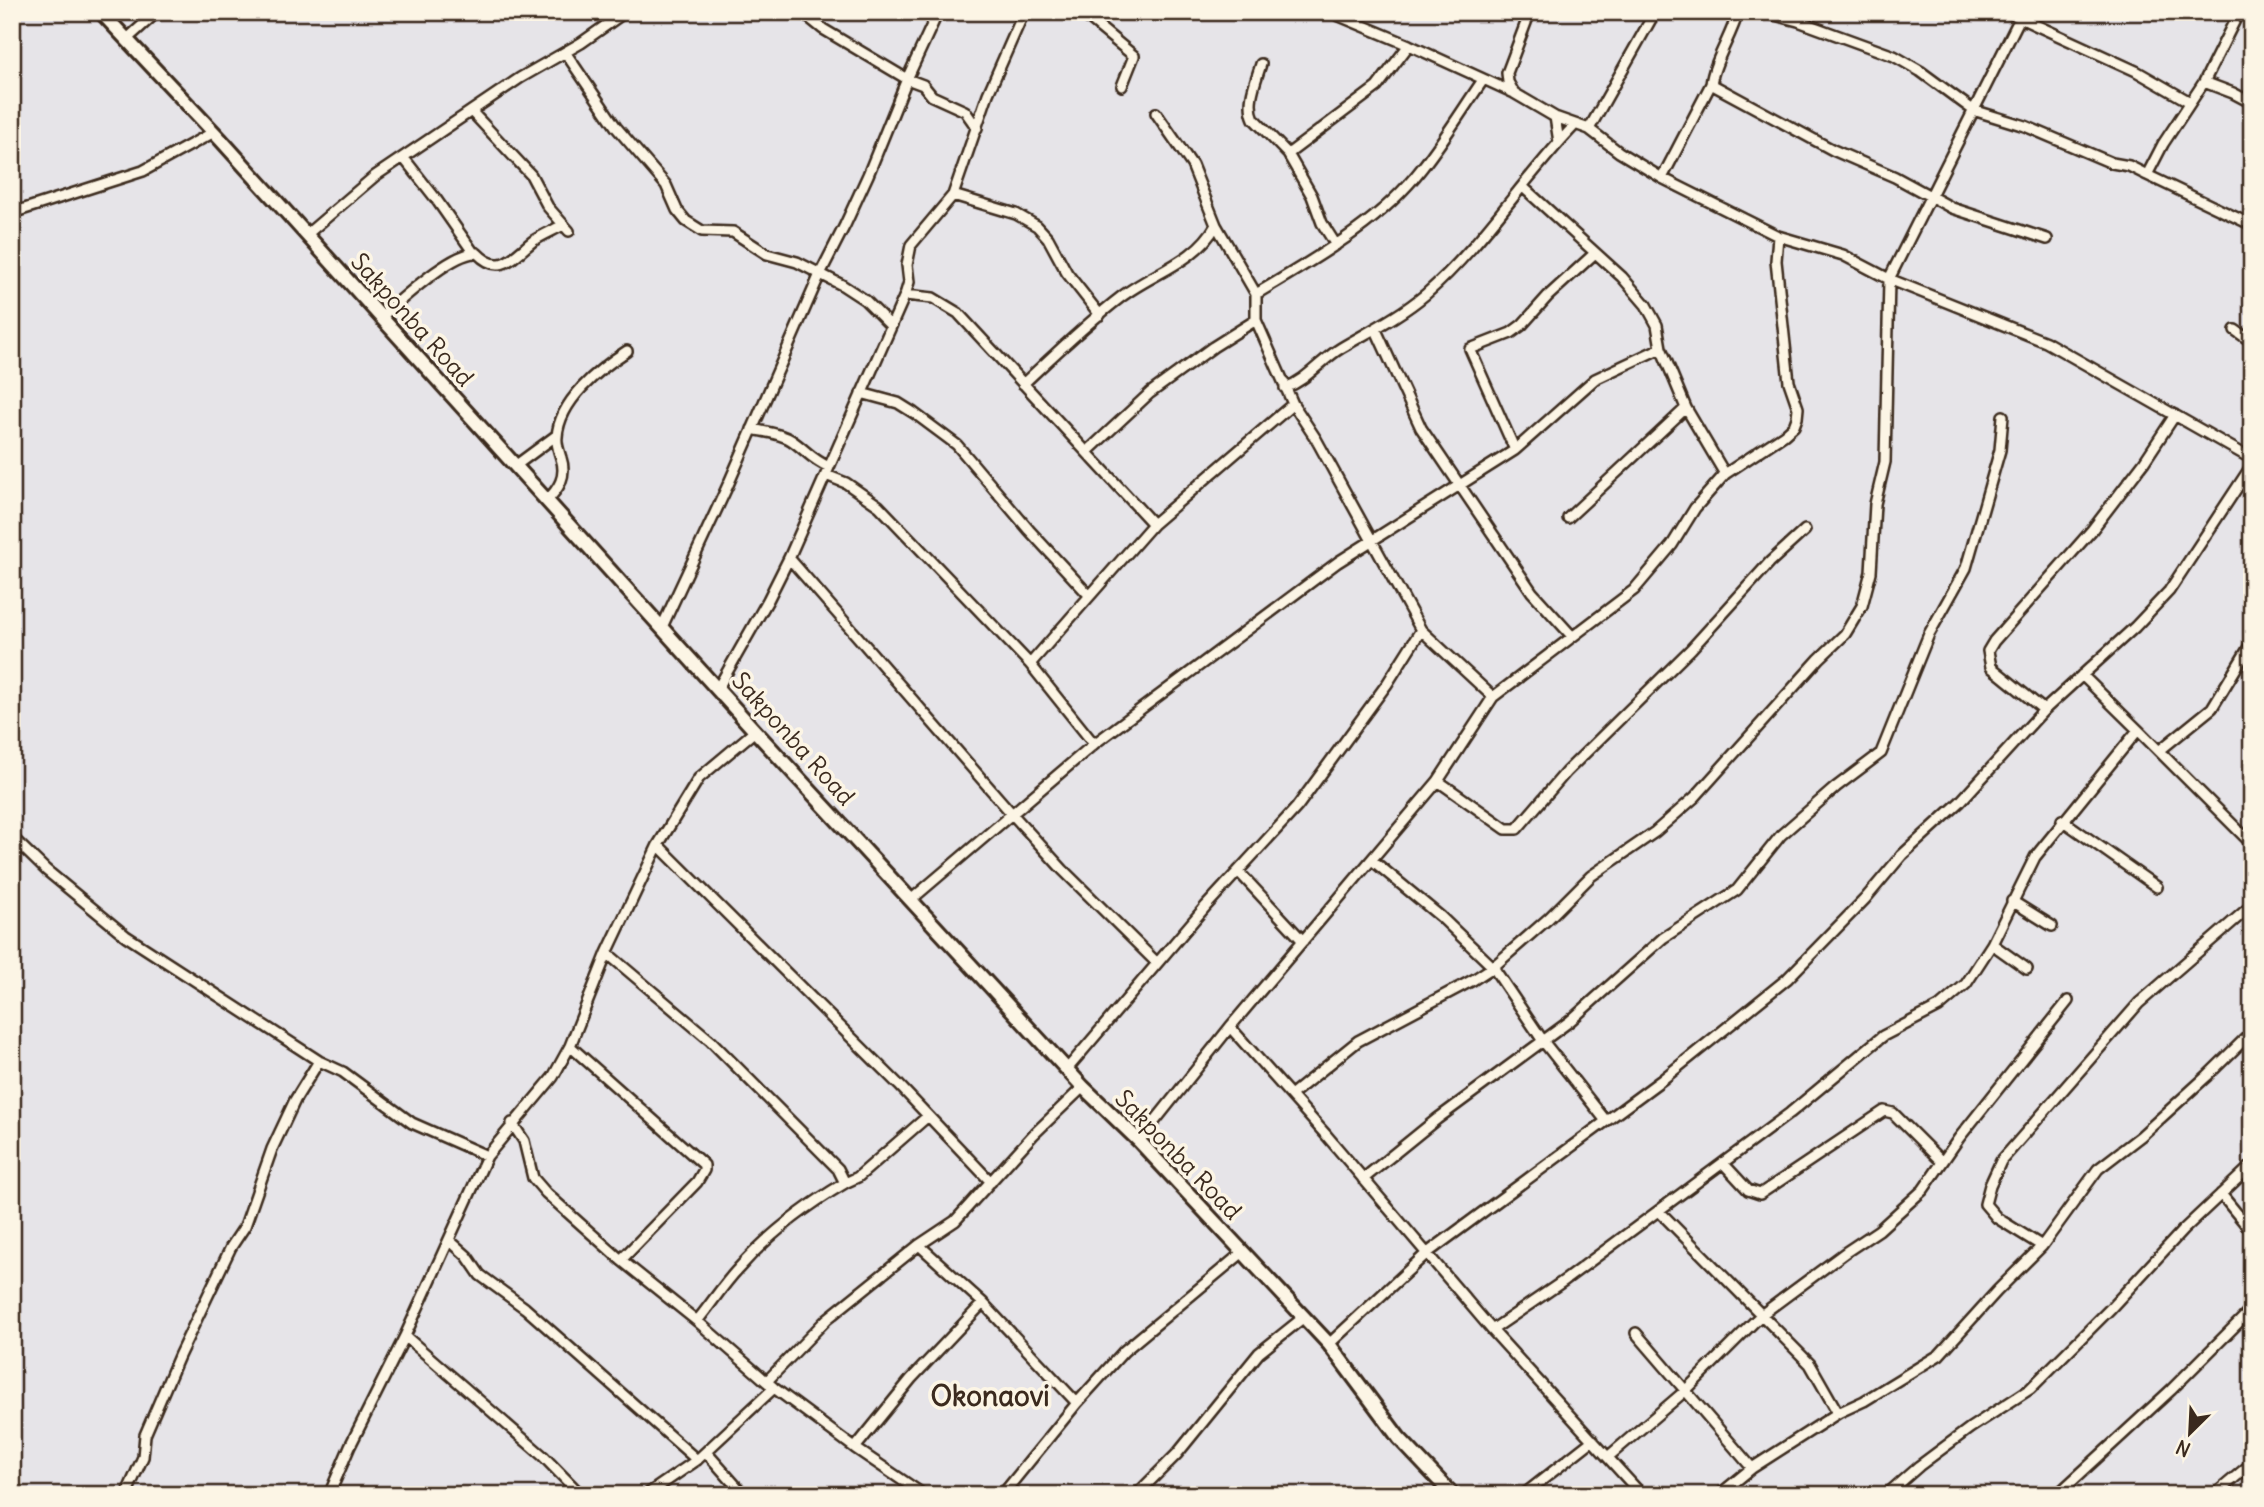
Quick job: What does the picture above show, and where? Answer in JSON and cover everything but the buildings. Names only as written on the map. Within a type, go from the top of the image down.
[{"type":"main road","name":"Sakponba Road","points":[[102,12],[214,132],[755,731],[1083,1087],[1139,1141],[1329,1344],[1399,1438],[1453,1495]]},
{"type":"street","points":[[126,40],[157,12]]},
{"type":"street","points":[[306,235],[375,176],[520,78],[625,12]]},
{"type":"street","points":[[802,12],[823,29],[907,79],[923,85],[932,96],[965,111],[977,128]]},
{"type":"street","points":[[662,627],[820,274],[857,200],[937,12]]},
{"type":"street","points":[[718,688],[789,558],[905,295],[909,282],[907,265],[911,245],[953,195],[988,94],[1024,12]]},
{"type":"street","points":[[1081,12],[1134,56],[1122,86]]},
{"type":"street","points":[[1331,12],[1514,93],[1574,126],[1589,129],[1619,152],[1662,178],[1778,236],[1843,255],[1889,279],[2046,342],[2252,459]]},
{"type":"street","points":[[1514,93],[1507,73],[1530,12]]},
{"type":"street","points":[[1589,129],[1655,12]]},
{"type":"street","points":[[1662,178],[1711,84],[1713,70],[1725,48],[1738,12]]},
{"type":"street","points":[[1763,12],[1894,56],[1973,110],[2025,126],[2112,163],[2129,166],[2252,225]]},
{"type":"street","points":[[2007,12],[2022,15],[2062,38],[2136,71],[2190,102]]},
{"type":"street","points":[[2147,176],[2163,145],[2204,82],[2239,12]]},
{"type":"street","points":[[1291,1095],[1357,1041],[1493,967],[1549,918],[1591,876],[1655,832],[1695,797],[1819,659],[1845,634],[1862,606],[1871,572],[1875,504],[1885,462],[1889,279],[2022,15]]},
{"type":"street","points":[[1288,154],[1377,87],[1409,45]]},
{"type":"street","points":[[565,52],[616,127],[666,185],[677,210],[686,221],[702,231],[733,232],[767,254],[797,262],[865,300],[891,326]]},
{"type":"street","points":[[1261,64],[1250,112],[1288,154],[1312,196],[1322,223],[1336,245]]},
{"type":"street","points":[[1256,294],[1336,245],[1385,206],[1421,170],[1483,80]]},
{"type":"street","points":[[2204,82],[2252,103]]},
{"type":"street","points":[[1711,84],[1833,150],[1895,177],[1961,211],[2047,239]]},
{"type":"street","points":[[403,157],[473,253],[494,265],[503,264],[534,241],[566,228],[548,207],[531,175],[471,111]]},
{"type":"street","points":[[1156,113],[1192,165],[1216,225],[1256,294],[1256,320],[1293,404],[1317,439],[1421,630],[1493,697]]},
{"type":"street","points":[[1555,117],[1559,142]]},
{"type":"street","points":[[1285,388],[1298,383],[1338,349],[1376,330],[1426,294],[1482,237],[1574,126]]},
{"type":"street","points":[[12,213],[143,171],[214,132]]},
{"type":"street","points":[[1523,187],[1622,277],[1646,305],[1657,325],[1661,348],[1686,408],[1725,474]]},
{"type":"street","points":[[953,195],[1016,214],[1037,226],[1048,238],[1066,273],[1100,315]]},
{"type":"street","points":[[1023,384],[1123,295],[1181,260],[1203,243],[1216,225]]},
{"type":"street","points":[[1139,1141],[1230,1027],[1438,781],[1493,697],[1571,635],[1634,590],[1672,545],[1695,508],[1725,474],[1794,426],[1798,408],[1789,382],[1776,261],[1778,236]]},
{"type":"street","points":[[381,317],[437,270],[469,252],[473,253]]},
{"type":"street","points":[[1515,450],[1470,349],[1522,325],[1548,296],[1594,254]]},
{"type":"street","points":[[905,295],[933,298],[958,313],[1153,524]]},
{"type":"street","points":[[1088,451],[1150,393],[1213,347],[1256,320]]},
{"type":"street","points":[[1376,330],[1421,428],[1532,592],[1571,635]]},
{"type":"street","points":[[2235,330],[2252,342]]},
{"type":"street","points":[[912,899],[1094,744],[1338,562],[1515,450],[1595,379],[1661,348]]},
{"type":"street","points":[[515,466],[556,435],[576,396],[596,373],[626,351]]},
{"type":"street","points":[[862,393],[898,403],[957,445],[1029,530],[1089,595]]},
{"type":"street","points":[[1030,664],[1153,524],[1293,404]]},
{"type":"street","points":[[1568,518],[1686,408]]},
{"type":"street","points":[[2044,710],[1991,667],[1988,651],[2092,530],[2144,462],[2175,415]]},
{"type":"street","points":[[1363,1179],[1437,1119],[1570,1021],[1663,938],[1737,890],[1781,835],[1836,787],[1881,753],[1929,634],[1966,568],[2000,450],[2003,416]]},
{"type":"street","points":[[752,429],[792,441],[827,471],[879,506],[1030,664],[1094,744]]},
{"type":"street","points":[[546,501],[562,480],[562,461],[556,435]]},
{"type":"street","points":[[1329,1344],[1426,1254],[1663,1079],[1787,979],[1865,899],[1902,855],[1960,802],[2044,710],[2135,627],[2169,591],[2252,465]]},
{"type":"street","points":[[1438,781],[1506,830],[1517,829],[1566,772],[1691,649],[1770,562],[1805,530]]},
{"type":"street","points":[[789,558],[1013,815],[1063,870],[1157,963]]},
{"type":"street","points":[[1068,1068],[1157,963],[1297,807],[1387,684],[1421,630]]},
{"type":"street","points":[[2159,751],[2211,708],[2252,642]]},
{"type":"street","points":[[2082,675],[2250,839]]},
{"type":"street","points":[[1492,1330],[1659,1211],[1790,1113],[1883,1036],[1938,1007],[1966,984],[1992,944],[2035,857],[2138,730]]},
{"type":"street","points":[[329,1495],[487,1156],[553,1077],[570,1046],[607,953],[658,845],[699,778],[755,731]]},
{"type":"street","points":[[2063,820],[2157,887]]},
{"type":"street","points":[[12,837],[46,870],[127,936],[319,1061],[343,1072],[412,1123],[487,1156]]},
{"type":"street","points":[[658,845],[991,1182]]},
{"type":"street","points":[[1372,860],[1441,918],[1493,967],[1543,1041],[1606,1121]]},
{"type":"street","points":[[1238,871],[1303,941]]},
{"type":"street","points":[[2012,901],[2052,926]]},
{"type":"street","points":[[2042,1247],[1997,1218],[1985,1204],[2001,1161],[2138,1003],[2252,905]]},
{"type":"street","points":[[1992,944],[2027,969]]},
{"type":"street","points":[[607,953],[711,1041],[838,1169],[845,1183]]},
{"type":"street","points":[[1609,1456],[1685,1391],[1761,1315],[1879,1230],[1923,1190],[2068,1002]]},
{"type":"street","points":[[1230,1027],[1492,1330],[1642,1495]]},
{"type":"street","points":[[1719,1495],[1752,1468],[1838,1413],[1864,1401],[1940,1355],[1997,1291],[2042,1247],[2098,1169],[2141,1136],[2252,1032]]},
{"type":"street","points":[[570,1046],[704,1165],[697,1182],[621,1260]]},
{"type":"street","points":[[126,1495],[143,1457],[145,1435],[179,1356],[231,1247],[245,1226],[272,1149],[295,1100],[319,1061]]},
{"type":"street","points":[[646,1495],[706,1452],[770,1385],[827,1319],[919,1245],[955,1221],[1033,1135],[1083,1087]]},
{"type":"street","points":[[1723,1163],[1748,1190],[1760,1194],[1884,1111],[1893,1113],[1942,1162]]},
{"type":"street","points":[[697,1321],[738,1269],[760,1247],[800,1213],[858,1177],[928,1116]]},
{"type":"street","points":[[513,1123],[524,1141],[533,1178],[621,1260],[697,1321],[770,1385],[924,1495]]},
{"type":"street","points":[[1886,1495],[1970,1428],[2030,1389],[2111,1308],[2183,1230],[2252,1165]]},
{"type":"street","points":[[2221,1194],[2252,1232]]},
{"type":"street","points":[[1659,1211],[1810,1364],[1838,1413]]},
{"type":"street","points":[[449,1240],[467,1256],[480,1275],[524,1308],[697,1460]]},
{"type":"street","points":[[919,1245],[983,1303],[1077,1403]]},
{"type":"street","points":[[1002,1495],[1077,1403],[1124,1351],[1243,1252]]},
{"type":"street","points":[[855,1448],[911,1379],[983,1303]]},
{"type":"street","points":[[2056,1495],[2171,1390],[2252,1309]]},
{"type":"street","points":[[1136,1495],[1177,1454],[1259,1353],[1304,1317]]},
{"type":"street","points":[[1636,1333],[1752,1468]]},
{"type":"street","points":[[405,1336],[542,1456],[581,1495]]},
{"type":"street","points":[[1523,1495],[1593,1440]]},
{"type":"street","points":[[706,1452],[744,1495]]},
{"type":"street","points":[[2214,1495],[2252,1462]]},
{"type":"district","name":"Okonaovi","points":[[990,1396]]}]
